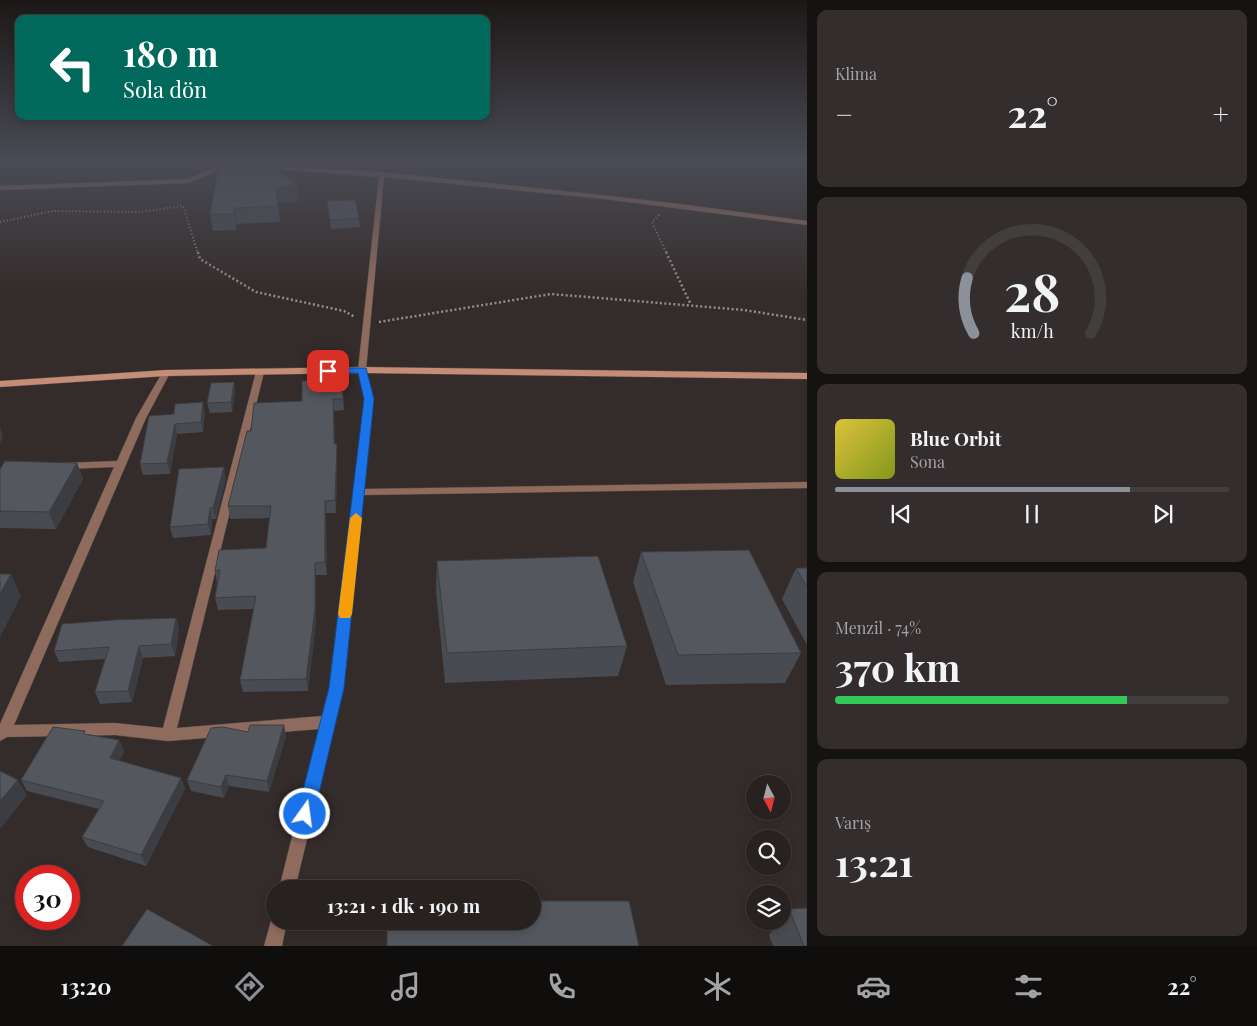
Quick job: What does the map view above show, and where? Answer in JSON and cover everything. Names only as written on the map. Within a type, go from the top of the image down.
[{"type":"street","points":[[289,880],[336,688],[369,399],[362,370],[379,205]]},
{"type":"street","points":[[685,205],[807,223]]},
{"type":"street","points":[[0,384],[166,373],[362,370],[807,376]]},
{"type":"street","points":[[168,735],[260,372]]},
{"type":"street","points":[[166,373],[141,418],[1,733],[115,728],[168,735],[328,722]]},
{"type":"street","points":[[56,466],[121,464]]},
{"type":"street","points":[[358,492],[807,485]]},
{"type":"street","points":[[273,946],[277,930]]},
{"type":"path","points":[[668,205],[652,222],[691,306]]},
{"type":"path","points":[[0,222],[53,211],[139,212],[183,206],[200,259],[256,292],[344,311],[367,324],[551,294],[744,310],[807,320]]},
{"type":"building","points":[[212,205],[278,205],[234,208],[234,214],[210,214]]},
{"type":"building","points":[[328,205],[356,205],[359,218],[330,220]]},
{"type":"building","points":[[342,379],[343,399],[333,399],[334,444],[337,444],[335,500],[325,501],[325,562],[315,563],[315,609],[306,679],[240,680],[256,596],[215,598],[220,570],[215,571],[219,550],[266,548],[271,506],[228,506],[247,431],[251,431],[254,403],[302,401],[302,381]]},
{"type":"building","points":[[234,382],[231,402],[207,403],[211,383]]},
{"type":"building","points":[[203,402],[201,422],[175,424],[167,463],[140,464],[149,416],[174,414],[175,404]]},
{"type":"building","points":[[5,461],[77,463],[49,512],[0,511],[0,469]]},
{"type":"building","points":[[224,467],[213,508],[210,508],[208,524],[170,527],[179,469]]},
{"type":"building","points":[[749,550],[801,653],[678,655],[641,552]]},
{"type":"building","points":[[598,556],[627,646],[447,653],[437,561]]},
{"type":"building","points":[[796,568],[807,568],[807,587]]},
{"type":"building","points":[[0,574],[11,574],[0,594]]},
{"type":"building","points":[[176,618],[171,644],[139,646],[128,691],[95,692],[109,647],[54,651],[62,624]]},
{"type":"building","points":[[250,725],[284,725],[267,781],[226,775],[221,787],[187,780],[211,728],[223,727],[248,732]]},
{"type":"building","points":[[53,727],[85,731],[84,734],[119,740],[110,758],[181,778],[141,855],[82,837],[104,801],[21,780]]},
{"type":"building","points":[[0,771],[18,780],[0,801]]},
{"type":"building","points":[[541,901],[629,901],[639,946],[387,946],[387,930],[541,930]]},
{"type":"building","points":[[807,908],[807,946],[804,946],[791,914],[791,909]]},
{"type":"building","points":[[147,909],[213,946],[122,946]]},
{"type":"slow traffic","points":[[345,614],[356,518]]},
{"type":"route","points":[[305,814],[336,688],[369,399],[362,370],[328,371]]}]
